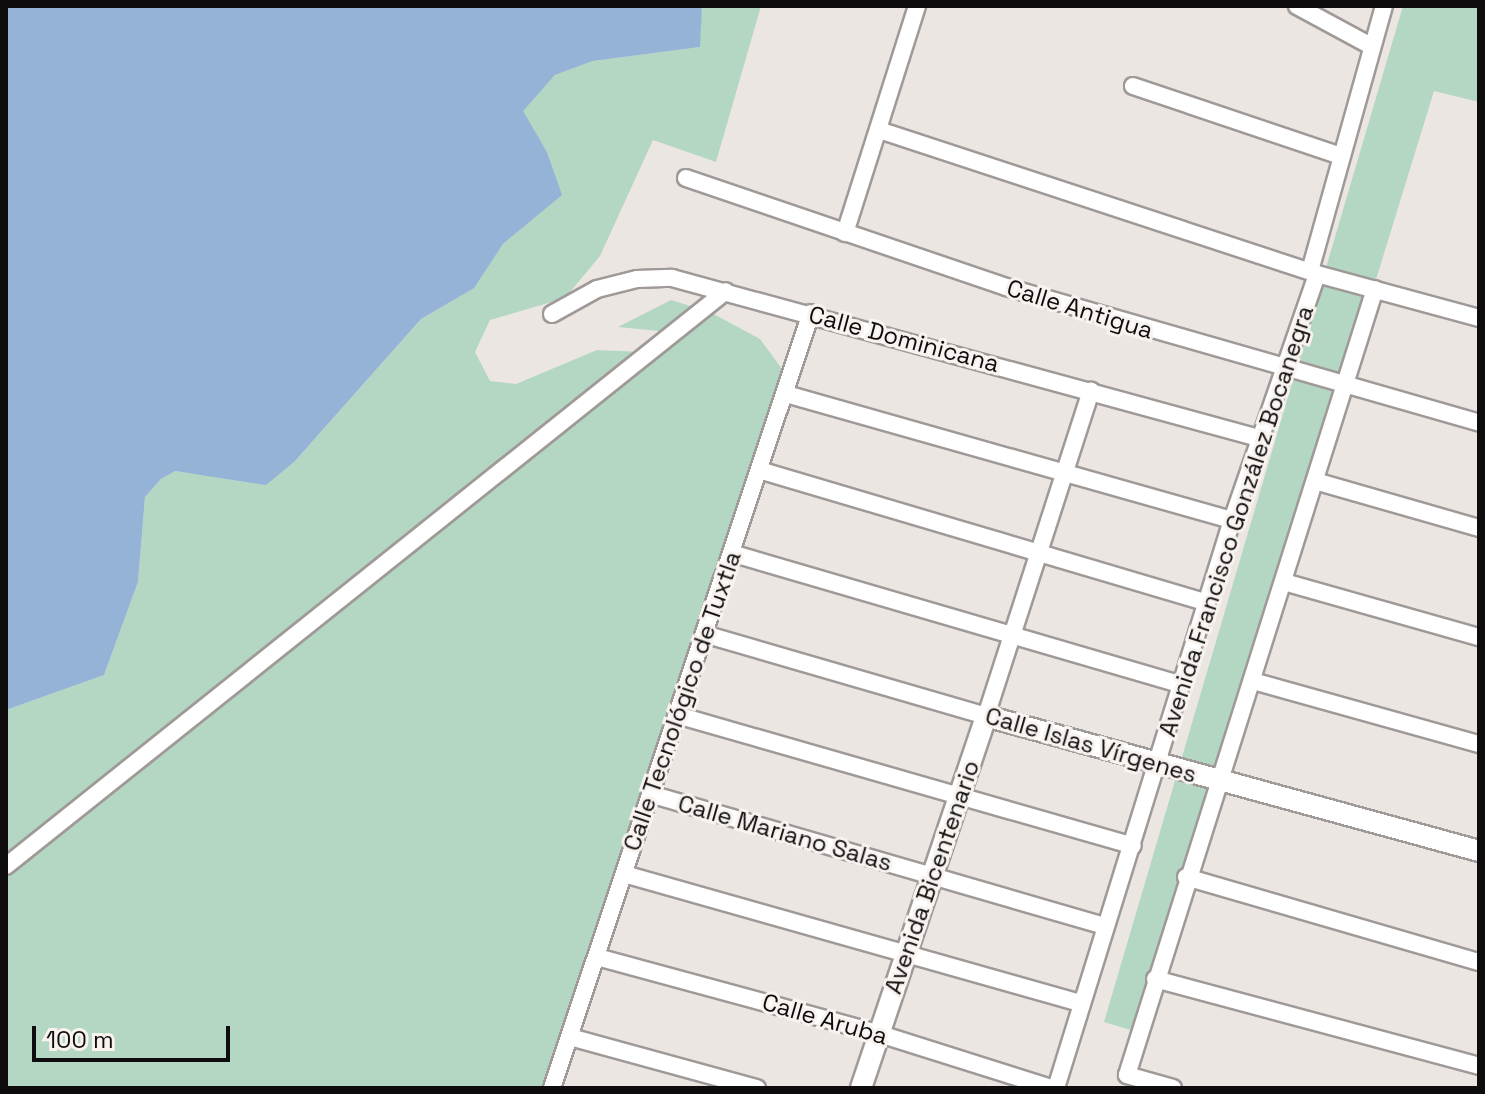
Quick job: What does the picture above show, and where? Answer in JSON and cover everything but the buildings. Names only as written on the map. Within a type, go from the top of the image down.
[{"type":"street","points":[[845,233],[917,6]]},
{"type":"street","points":[[1297,6],[1371,46]]},
{"type":"street","name":"Avenida Francisco González Bocanegra","points":[[1053,1088],[1103,926],[1133,846],[1232,520],[1314,273],[1341,156],[1384,6]]},
{"type":"street","points":[[1133,86],[1341,156]]},
{"type":"street","points":[[879,130],[1314,273],[1479,318]]},
{"type":"street","name":"Calle Antigua","points":[[686,178],[845,233],[1282,370],[1479,423]]},
{"type":"street","name":"Calle Dominicana","points":[[552,314],[597,289],[637,279],[672,278],[811,313],[1259,438]]},
{"type":"street","points":[[1173,1088],[1127,1075],[1186,877],[1253,681],[1375,289]]},
{"type":"street","points":[[6,866],[726,291]]},
{"type":"street","name":"Calle Tecnológico de Tuxtla","points":[[552,1088],[811,313]]},
{"type":"street","name":"Avenida Bicentenario","points":[[861,1088],[1014,635],[1091,391]]},
{"type":"street","points":[[786,394],[1232,520]]},
{"type":"street","points":[[759,470],[1207,603]]},
{"type":"street","points":[[1315,481],[1479,528]]},
{"type":"street","points":[[731,553],[1182,685]]},
{"type":"street","points":[[1284,582],[1479,637]]},
{"type":"street","name":"Calle Islas Vírgenes","points":[[704,634],[986,716],[1479,851]]},
{"type":"street","points":[[1253,681],[1479,744]]},
{"type":"street","points":[[677,715],[1133,846]]},
{"type":"street","name":"Calle Mariano Salas","points":[[650,794],[1103,926]]},
{"type":"street","points":[[624,874],[1079,1003]]},
{"type":"street","points":[[1186,877],[1479,962]]},
{"type":"street","name":"Calle Aruba","points":[[597,957],[880,1034],[1053,1088]]},
{"type":"street","points":[[1155,979],[1479,1066]]},
{"type":"street","points":[[570,1037],[757,1088]]},
{"type":"green space","points":[[702,6],[761,6],[716,162],[653,140],[600,256],[565,298],[490,320],[475,352],[490,381],[516,384],[597,350],[642,352],[659,331],[618,327],[671,300],[710,312],[760,339],[785,373],[545,1088],[6,1088],[6,710],[104,675],[138,582],[145,497],[161,479],[174,471],[197,474],[295,461],[421,319],[473,288],[503,244],[561,195],[547,152],[522,111],[555,75],[593,61],[699,47]]},
{"type":"green space","points":[[1403,6],[1479,6],[1479,102],[1434,91],[1144,1034],[1104,1022]]},
{"type":"water","points":[[6,6],[702,6],[700,47],[593,61],[555,75],[523,111],[547,152],[562,195],[503,244],[474,288],[421,319],[295,461],[266,485],[175,471],[161,479],[145,497],[138,582],[104,675],[6,710]]}]
